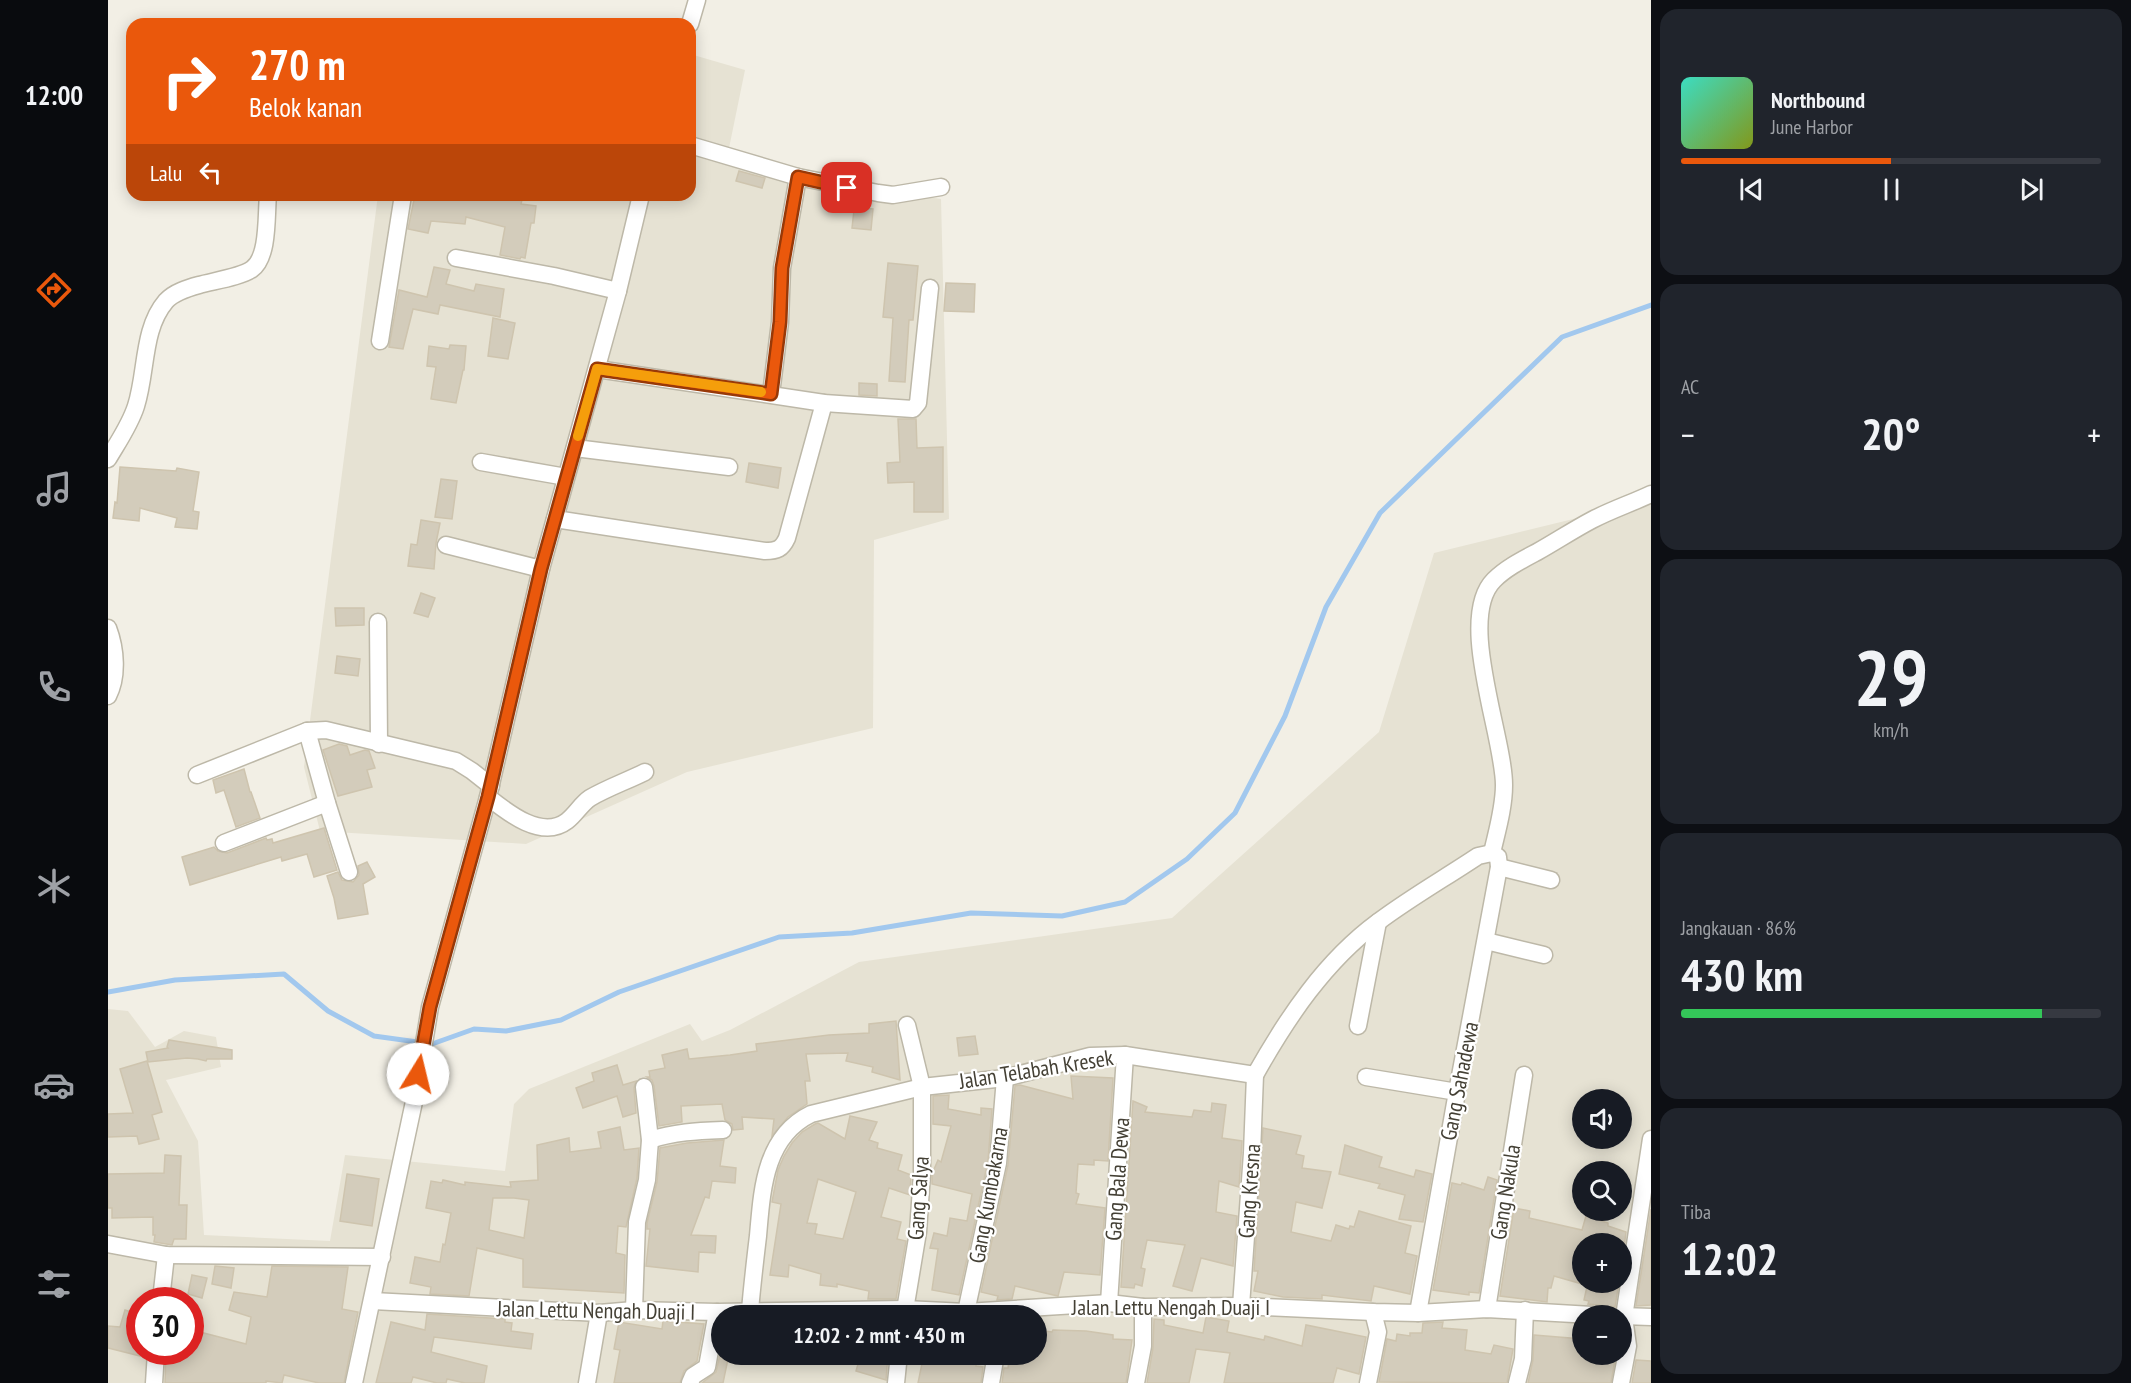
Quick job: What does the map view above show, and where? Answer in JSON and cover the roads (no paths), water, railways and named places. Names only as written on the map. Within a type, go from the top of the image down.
[{"type":"street","points":[[692,18],[697,0]]},
{"type":"street","points":[[696,147],[798,177],[847,188],[893,195],[941,187]]},
{"type":"street","points":[[771,394],[780,322],[782,268],[798,177]]},
{"type":"street","points":[[108,459],[131,418],[136,404],[153,322],[161,308],[167,299],[190,288],[251,270],[261,259],[264,249],[268,201]]},
{"type":"street","points":[[380,341],[402,201]]},
{"type":"street","points":[[354,1383],[415,1097],[430,1007],[490,792],[541,569],[618,291],[640,201]]},
{"type":"street","points":[[456,258],[554,276],[618,291]]},
{"type":"street","points":[[597,369],[824,403],[906,410],[916,407],[918,403],[930,288]]},
{"type":"street","points":[[555,519],[765,551],[778,550],[787,538],[824,403]]},
{"type":"street","points":[[575,448],[729,466]]},
{"type":"street","points":[[481,462],[566,477]]},
{"type":"street","name":"Gang Sahadewa","points":[[1418,1313],[1456,1092],[1486,941],[1504,784],[1485,686],[1479,618],[1485,592],[1493,581],[1516,564],[1593,519],[1651,494]]},
{"type":"street","points":[[446,545],[541,569]]},
{"type":"street","points":[[378,622],[379,744]]},
{"type":"street","points":[[108,628],[114,668],[113,686],[108,696]]},
{"type":"street","points":[[197,775],[307,731],[326,729],[379,744],[456,761],[472,771],[504,811],[522,821],[538,826],[554,827],[565,823],[590,799],[645,772]]},
{"type":"street","points":[[307,731],[349,872]]},
{"type":"street","points":[[224,843],[327,803]]},
{"type":"street","points":[[1255,1075],[1290,1016],[1328,969],[1378,922],[1479,856],[1551,880]]},
{"type":"street","points":[[1358,1026],[1378,922]]},
{"type":"street","points":[[1486,941],[1544,955]]},
{"type":"street","name":"Gang Salya","points":[[905,1305],[918,1232],[922,1173],[922,1087],[907,1025]]},
{"type":"street","name":"Jalan Telabah Kresek","points":[[751,1305],[764,1180],[776,1151],[791,1127],[811,1114],[922,1087],[1005,1078],[1090,1056],[1125,1055],[1255,1075]]},
{"type":"street","name":"Gang Bala Dewa","points":[[1109,1303],[1125,1055]]},
{"type":"street","name":"Gang Kresna","points":[[1241,1306],[1255,1075]]},
{"type":"street","name":"Gang Nakula","points":[[1487,1309],[1524,1075]]},
{"type":"street","points":[[1366,1077],[1456,1092]]},
{"type":"street","name":"Gang Kumbakarna","points":[[968,1305],[998,1163],[1005,1078]]},
{"type":"street","points":[[634,1310],[637,1222],[646,1180],[650,1140],[644,1087]]},
{"type":"street","points":[[650,1140],[686,1131],[723,1130]]},
{"type":"street","points":[[1620,1305],[1651,1139]]},
{"type":"street","points":[[108,1244],[166,1255],[382,1257]]},
{"type":"street","points":[[162,1287],[166,1255]]},
{"type":"street","name":"Jalan Lettu Nengah Duaji I","points":[[373,1301],[599,1312],[634,1310],[711,1312]]},
{"type":"street","name":"Jalan Lettu Nengah Duaji I","points":[[1047,1309],[1109,1303],[1143,1307],[1241,1306],[1418,1313],[1487,1309],[1572,1313]]},
{"type":"street","points":[[1136,1383],[1143,1346],[1143,1307]]},
{"type":"street","points":[[1517,1383],[1523,1359],[1525,1310]]},
{"type":"street","points":[[587,1383],[599,1312]]},
{"type":"street","points":[[1368,1383],[1378,1332],[1372,1312]]},
{"type":"street","name":"Jalan Lettu Nengah Duaji I","points":[[1632,1316],[1651,1317]]},
{"type":"street","points":[[690,1383],[693,1376],[707,1367],[711,1345]]},
{"type":"street","points":[[154,1383],[155,1365]]},
{"type":"street","points":[[896,1383],[898,1365]]},
{"type":"street","points":[[991,1383],[994,1365]]},
{"type":"street","points":[[1621,1383],[1624,1365]]},
{"type":"waterway","points":[[108,992],[175,980],[284,974],[328,1011],[374,1036],[432,1044],[474,1029],[506,1031],[561,1020],[619,992],[779,937],[852,933],[971,913],[1062,916],[1125,902],[1187,859],[1235,813],[1285,716],[1326,607],[1380,513],[1562,337],[1651,305]]}]
